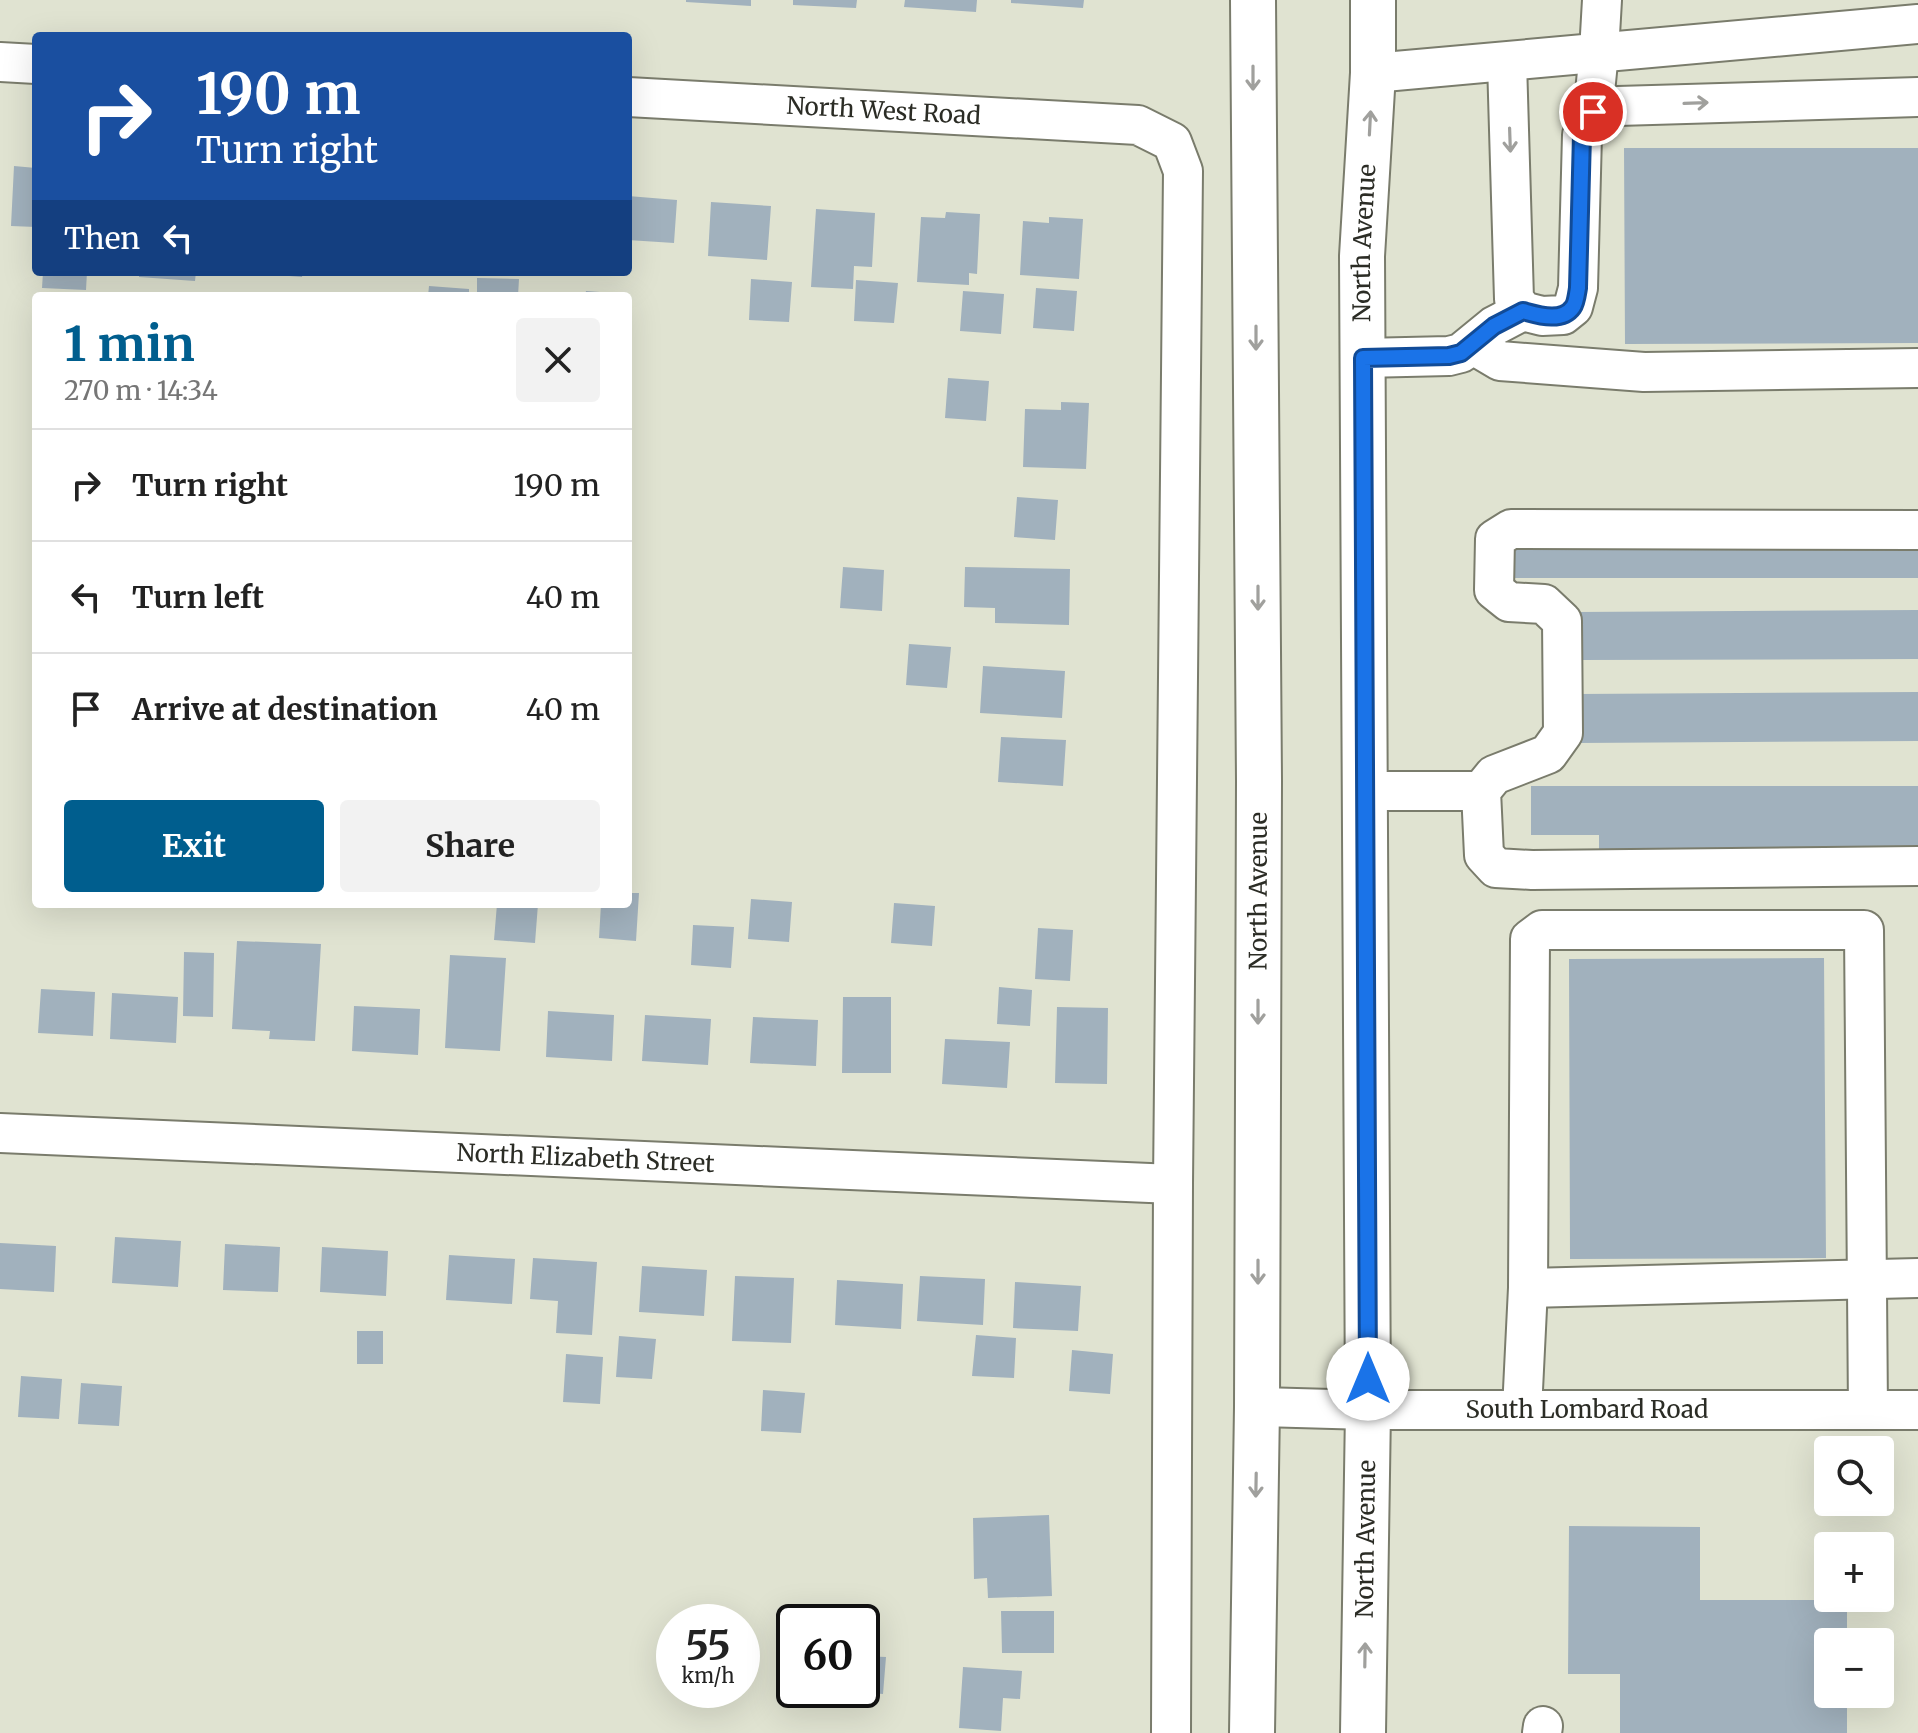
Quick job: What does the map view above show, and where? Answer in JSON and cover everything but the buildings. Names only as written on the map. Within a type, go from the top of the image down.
[{"type":"main road","name":"North Avenue","points":[[1252,1733],[1257,1407],[1259,781],[1253,0]]},
{"type":"main road","name":"North Avenue","points":[[1363,1733],[1368,1410],[1362,256],[1373,73],[1373,0]]},
{"type":"street","points":[[1507,62],[1514,299],[1523,311],[1542,316],[1563,315],[1573,307],[1578,288],[1582,135],[1593,112],[1602,0]]},
{"type":"street","points":[[1373,73],[1918,24]]},
{"type":"street","points":[[0,62],[32,64]]},
{"type":"street","name":"North West Road","points":[[632,97],[1138,125],[1172,142],[1183,171],[1173,1184]]},
{"type":"street","points":[[1593,112],[1618,106],[1918,97]]},
{"type":"street","points":[[1363,358],[1461,353],[1494,326],[1523,311]]},
{"type":"street","points":[[1473,345],[1500,361],[1644,372],[1918,368]]},
{"type":"street","points":[[1918,530],[1511,529],[1495,539],[1494,590],[1509,602],[1544,604],[1562,621],[1563,733],[1548,754],[1494,775],[1481,791],[1484,855],[1496,868],[1918,866]]},
{"type":"street","points":[[1365,791],[1481,791]]},
{"type":"street","points":[[1522,1410],[1528,1288],[1530,939],[1542,930],[1864,930],[1868,1410]]},
{"type":"street","name":"North Elizabeth Street","points":[[0,1133],[1173,1184]]},
{"type":"street","points":[[1171,1733],[1173,1184]]},
{"type":"street","points":[[1528,1288],[1918,1278]]},
{"type":"street","name":"South Lombard Road","points":[[1257,1407],[1368,1410],[1918,1410]]},
{"type":"route","points":[[1368,1379],[1363,358],[1449,356],[1461,353],[1494,326],[1523,311],[1542,316],[1563,315],[1573,307],[1578,288],[1582,135],[1593,112]]}]
